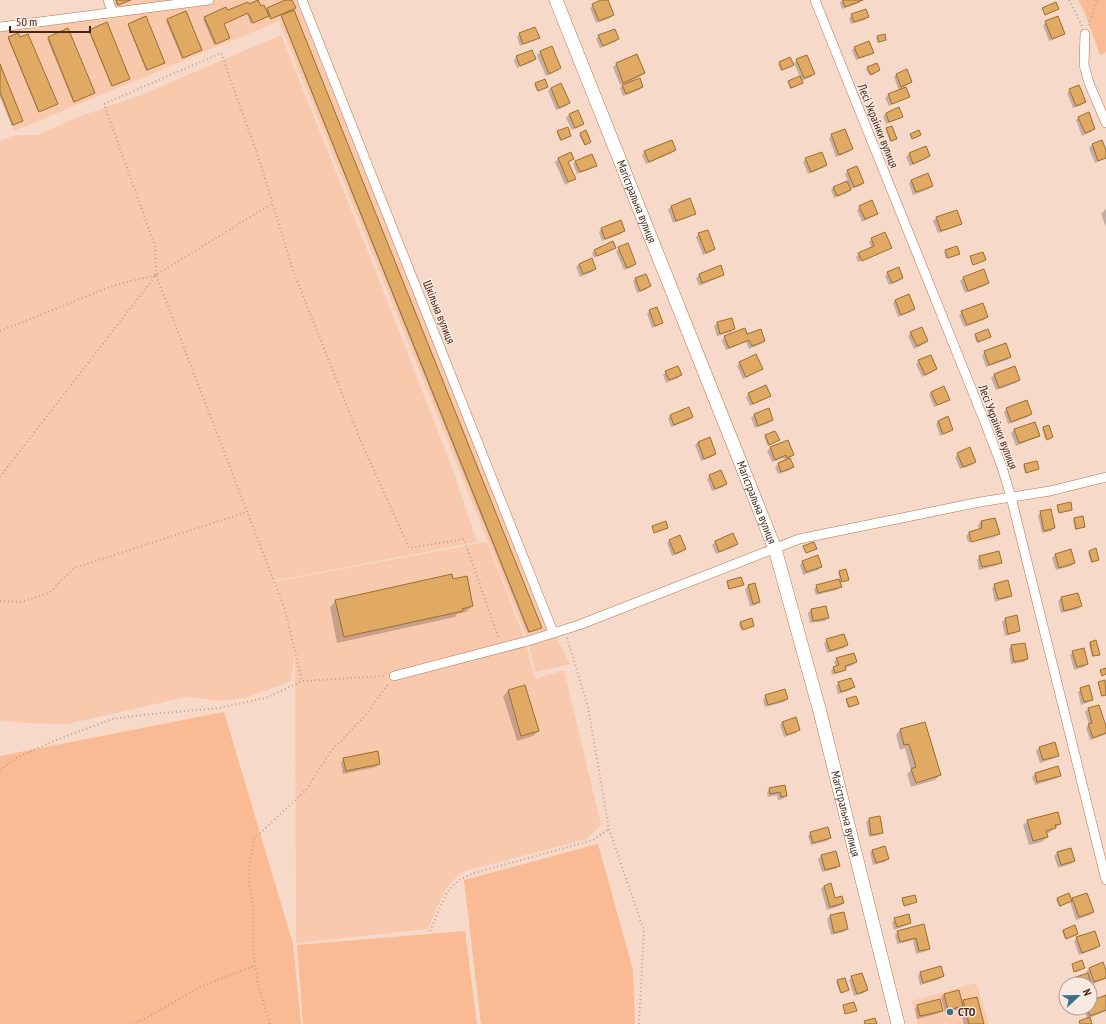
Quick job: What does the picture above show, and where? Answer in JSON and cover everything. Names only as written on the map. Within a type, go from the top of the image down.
[{"type":"main road","name":"Магістральна вулиця","points":[[556,0],[775,549],[820,712],[898,1024]]},
{"type":"street","points":[[108,0],[113,13]]},
{"type":"street","points":[[0,27],[209,0]]},
{"type":"street","name":"Шкільна вулиця","points":[[302,0],[554,632]]},
{"type":"street","name":"Лесі Українки вулиця","points":[[815,0],[1002,467],[1011,497],[1106,880]]},
{"type":"street","points":[[1085,34],[1084,65],[1089,83],[1106,123]]},
{"type":"street","points":[[394,676],[528,641],[564,630],[808,537],[947,509],[1050,491],[1106,477]]},
{"type":"path","points":[[1069,0],[1085,34]]},
{"type":"path","points":[[1085,34],[1097,0]]},
{"type":"path","points":[[302,681],[285,610],[156,274],[155,246],[104,104],[221,53],[261,165],[292,268],[360,439],[409,548],[464,538],[502,648]]},
{"type":"path","points":[[0,331],[115,285],[156,274],[273,203]]},
{"type":"path","points":[[0,477],[156,274]]},
{"type":"path","points":[[0,601],[21,602],[49,593],[74,568],[247,512]]},
{"type":"path","points":[[564,630],[588,707],[610,829],[644,931],[639,1024]]},
{"type":"path","points":[[0,770],[16,758],[54,741],[112,720],[142,715],[219,708],[266,698],[302,681],[394,676]]},
{"type":"path","points":[[270,1024],[258,984],[253,951],[253,909],[248,872],[254,840],[306,790],[331,751],[364,716],[394,676]]},
{"type":"path","points":[[430,931],[447,892],[459,880],[474,873],[593,840],[610,829]]},
{"type":"path","points":[[133,1024],[147,1018],[194,990],[227,975],[256,966]]},
{"type":"shaded area","points":[[108,0],[302,0],[553,632],[570,664],[535,672],[528,641],[279,21],[14,131],[0,97],[0,32],[113,13]]},
{"type":"shaded area","points":[[1078,0],[1106,0],[1106,52],[1100,55],[1085,13]]},
{"type":"shaded area","points":[[281,35],[376,272],[454,473],[477,542],[273,581],[292,642],[274,582],[487,542],[524,637],[535,679],[564,670],[601,825],[587,839],[461,872],[445,890],[428,929],[296,943],[295,651],[291,681],[248,697],[223,701],[186,697],[67,724],[23,723],[0,720],[0,141],[15,135],[37,135],[78,117],[141,95]]},
{"type":"shaded area","points":[[224,712],[293,944],[301,1024],[0,1024],[0,756]]},
{"type":"shaded area","points":[[598,844],[633,970],[635,1024],[481,1024],[464,880]]},
{"type":"shaded area","points":[[465,931],[477,1024],[303,1024],[297,945]]},
{"type":"shaded area","name":"СТО","points":[[976,983],[989,1024],[918,1024],[912,1001]]},
{"type":"building","points":[[116,0],[131,0],[118,5]]},
{"type":"building","points":[[258,0],[261,6],[264,5],[269,16],[253,23],[248,13],[224,24],[230,38],[216,44],[204,17],[226,7],[228,10],[248,2],[249,4]]},
{"type":"building","points":[[285,0],[292,0],[296,8],[271,19],[267,8]]},
{"type":"building","points":[[601,0],[608,0],[614,15],[599,21],[592,4]]},
{"type":"building","points":[[843,0],[863,0],[845,7]]},
{"type":"building","points":[[1056,2],[1059,9],[1045,15],[1042,8]]},
{"type":"building","points":[[866,9],[869,17],[854,22],[851,14]]},
{"type":"building","points":[[294,10],[542,628],[529,632],[281,15]]},
{"type":"building","points":[[186,11],[202,50],[183,58],[167,19]]},
{"type":"building","points":[[146,16],[165,63],[147,70],[128,24]]},
{"type":"building","points":[[1058,16],[1065,34],[1052,39],[1045,21]]},
{"type":"building","points":[[107,22],[130,79],[112,86],[89,30]]},
{"type":"building","points":[[535,27],[540,38],[523,44],[519,33]]},
{"type":"building","points":[[68,28],[95,93],[74,102],[48,37]]},
{"type":"building","points":[[615,29],[619,39],[603,46],[598,35]]},
{"type":"building","points":[[18,33],[20,37],[28,34],[58,104],[39,112],[8,37]]},
{"type":"building","points":[[885,34],[886,40],[879,42],[877,36]]},
{"type":"building","points":[[869,41],[874,53],[859,58],[854,47]]},
{"type":"building","points":[[552,46],[561,68],[549,74],[540,51]]},
{"type":"building","points":[[532,50],[536,59],[520,66],[516,56]]},
{"type":"building","points":[[637,54],[645,73],[623,83],[616,63]]},
{"type":"building","points":[[807,55],[815,74],[804,78],[796,59]]},
{"type":"building","points":[[790,57],[794,65],[782,70],[779,62]]},
{"type":"building","points":[[877,63],[880,70],[871,75],[867,67]]},
{"type":"building","points":[[0,64],[23,121],[13,125],[0,92]]},
{"type":"building","points":[[907,69],[912,82],[901,87],[896,74]]},
{"type":"building","points":[[800,76],[803,83],[791,88],[788,81]]},
{"type":"building","points":[[640,78],[643,87],[626,94],[622,85]]},
{"type":"building","points":[[545,79],[548,87],[538,91],[535,83]]},
{"type":"building","points":[[561,83],[570,103],[559,108],[551,88]]},
{"type":"building","points":[[1079,85],[1086,102],[1076,106],[1069,89]]},
{"type":"building","points":[[906,87],[910,97],[892,104],[888,94]]},
{"type":"building","points":[[899,107],[903,117],[889,122],[886,113]]},
{"type":"building","points":[[578,110],[584,124],[575,128],[569,114]]},
{"type":"building","points":[[1089,112],[1095,129],[1085,133],[1078,117]]},
{"type":"building","points":[[892,126],[897,139],[891,141],[886,128]]},
{"type":"building","points":[[568,127],[571,136],[561,140],[557,131]]},
{"type":"building","points":[[845,129],[853,149],[839,155],[831,134]]},
{"type":"building","points":[[586,130],[591,142],[585,145],[580,133]]},
{"type":"building","points":[[919,130],[921,135],[912,139],[910,134]]},
{"type":"building","points":[[672,140],[676,150],[649,162],[644,151]]},
{"type":"building","points":[[1102,140],[1106,150],[1106,158],[1098,161],[1092,144]]},
{"type":"building","points":[[926,146],[930,156],[913,164],[909,153]]},
{"type":"building","points":[[571,152],[574,159],[568,162],[576,179],[568,182],[558,158]]},
{"type":"building","points":[[822,152],[827,165],[811,172],[805,158]]},
{"type":"building","points":[[592,154],[597,166],[580,172],[575,161]]},
{"type":"building","points":[[857,166],[864,183],[854,187],[847,170]]},
{"type":"building","points":[[928,173],[933,186],[916,192],[911,180]]},
{"type":"building","points":[[847,181],[851,190],[837,196],[833,187]]},
{"type":"building","points":[[690,198],[696,214],[676,221],[671,206]]},
{"type":"building","points":[[872,200],[878,214],[865,219],[859,206]]},
{"type":"building","points":[[957,210],[962,224],[941,231],[936,217]]},
{"type":"building","points":[[621,220],[625,231],[605,239],[601,228]]},
{"type":"building","points":[[708,230],[715,249],[706,253],[698,233]]},
{"type":"building","points":[[885,232],[892,248],[862,261],[858,253],[874,246],[871,238]]},
{"type":"building","points":[[613,241],[616,248],[597,256],[594,250]]},
{"type":"building","points":[[628,243],[636,264],[627,268],[618,247]]},
{"type":"building","points":[[957,246],[960,254],[948,258],[945,250]]},
{"type":"building","points":[[983,252],[986,260],[973,265],[970,256]]},
{"type":"building","points":[[592,258],[596,269],[583,274],[579,264]]},
{"type":"building","points":[[721,265],[724,275],[702,283],[699,274]]},
{"type":"building","points":[[899,267],[903,278],[892,283],[887,272]]},
{"type":"building","points":[[984,269],[989,283],[968,291],[963,277]]},
{"type":"building","points":[[646,274],[651,286],[640,291],[635,278]]},
{"type":"building","points":[[909,294],[915,309],[901,315],[895,300]]},
{"type":"building","points":[[983,303],[988,317],[967,325],[961,311]]},
{"type":"building","points":[[657,307],[663,323],[655,326],[649,310]]},
{"type":"building","points":[[732,318],[735,329],[720,334],[717,322]]},
{"type":"building","points":[[922,327],[928,341],[917,346],[910,332]]},
{"type":"building","points":[[745,328],[747,334],[761,329],[765,341],[752,346],[749,340],[729,348],[724,336]]},
{"type":"building","points":[[988,329],[991,337],[978,342],[975,334]]},
{"type":"building","points":[[1006,343],[1011,357],[989,365],[984,351]]},
{"type":"building","points":[[756,354],[763,369],[746,377],[739,362]]},
{"type":"building","points":[[931,355],[937,369],[925,375],[918,360]]},
{"type":"building","points":[[678,366],[682,375],[669,380],[665,371]]},
{"type":"building","points":[[1015,366],[1020,380],[999,388],[994,374]]},
{"type":"building","points":[[766,385],[771,396],[753,404],[748,393]]},
{"type":"building","points":[[944,386],[950,400],[937,405],[931,392]]},
{"type":"building","points":[[1027,400],[1032,414],[1011,422],[1006,408]]},
{"type":"building","points":[[689,407],[693,417],[674,425],[670,415]]},
{"type":"building","points":[[769,408],[773,420],[758,426],[754,414]]},
{"type":"building","points":[[948,416],[953,430],[943,434],[938,421]]},
{"type":"building","points":[[1035,422],[1040,436],[1019,443],[1014,429]]},
{"type":"building","points":[[1049,425],[1053,437],[1047,440],[1043,427]]},
{"type":"building","points":[[775,431],[780,440],[769,445],[765,435]]},
{"type":"building","points":[[710,437],[716,454],[704,459],[698,442]]},
{"type":"building","points":[[788,440],[794,455],[787,458],[786,455],[775,460],[770,447]]},
{"type":"building","points":[[970,447],[976,462],[963,467],[957,453]]},
{"type":"building","points":[[790,458],[794,467],[781,472],[778,463]]},
{"type":"building","points":[[1037,461],[1039,469],[1026,473],[1024,464]]},
{"type":"building","points":[[721,470],[727,484],[715,489],[709,475]]},
{"type":"building","points":[[1071,502],[1072,510],[1059,513],[1057,505]]},
{"type":"building","points":[[1051,509],[1055,528],[1044,531],[1040,511]]},
{"type":"building","points":[[1083,516],[1085,527],[1076,529],[1074,518]]},
{"type":"building","points":[[995,518],[1000,534],[971,542],[969,532],[982,528],[981,521]]},
{"type":"building","points":[[666,521],[668,528],[654,533],[652,526]]},
{"type":"building","points":[[733,533],[738,544],[719,552],[715,541]]},
{"type":"building","points":[[680,535],[686,549],[675,554],[669,540]]},
{"type":"building","points":[[814,542],[817,549],[806,553],[803,546]]},
{"type":"building","points":[[1096,548],[1099,560],[1092,562],[1089,551]]},
{"type":"building","points":[[1071,549],[1075,563],[1059,568],[1055,554]]},
{"type":"building","points":[[999,551],[1002,563],[982,567],[979,556]]},
{"type":"building","points":[[818,555],[822,567],[806,572],[802,561]]},
{"type":"building","points":[[846,569],[849,580],[842,582],[839,571]]},
{"type":"building","points":[[452,574],[453,579],[467,576],[473,606],[462,609],[463,611],[344,637],[335,600]]},
{"type":"building","points":[[741,577],[744,585],[729,589],[727,581]]},
{"type":"building","points":[[839,579],[842,587],[818,593],[816,585]]},
{"type":"building","points":[[1008,580],[1012,596],[998,599],[994,584]]},
{"type":"building","points":[[755,583],[760,602],[753,604],[748,585]]},
{"type":"building","points":[[1078,593],[1082,606],[1064,611],[1061,597]]},
{"type":"building","points":[[826,606],[829,618],[813,621],[811,609]]},
{"type":"building","points":[[1017,615],[1020,631],[1008,634],[1005,618]]},
{"type":"building","points":[[752,618],[754,626],[743,630],[740,622]]},
{"type":"building","points":[[844,634],[848,645],[830,651],[826,639]]},
{"type":"building","points":[[1096,640],[1100,655],[1093,656],[1090,642]]},
{"type":"building","points":[[1025,643],[1028,659],[1014,662],[1011,645]]},
{"type":"building","points":[[1084,648],[1088,664],[1077,667],[1072,651]]},
{"type":"building","points":[[854,653],[857,662],[845,666],[846,670],[835,673],[833,667],[839,665],[836,658]]},
{"type":"building","points":[[1106,668],[1106,674],[1102,676],[1100,670]]},
{"type":"building","points":[[851,678],[855,687],[841,692],[838,682]]},
{"type":"building","points":[[1105,680],[1106,695],[1102,696],[1098,682]]},
{"type":"building","points":[[525,685],[539,731],[521,736],[508,690]]},
{"type":"building","points":[[1089,685],[1093,700],[1084,702],[1080,688]]},
{"type":"building","points":[[785,689],[788,699],[768,705],[765,695]]},
{"type":"building","points":[[856,696],[859,704],[849,707],[846,699]]},
{"type":"building","points":[[1099,705],[1106,726],[1106,733],[1093,738],[1088,724],[1092,723],[1088,708]]},
{"type":"building","points":[[796,717],[800,730],[787,735],[782,722]]},
{"type":"building","points":[[925,722],[941,775],[916,783],[911,769],[916,767],[909,744],[904,745],[900,729]]},
{"type":"building","points":[[1055,742],[1059,756],[1043,760],[1039,747]]},
{"type":"building","points":[[378,751],[380,764],[346,771],[343,758]]},
{"type":"building","points":[[1058,766],[1061,776],[1037,782],[1035,773]]},
{"type":"building","points":[[785,785],[787,796],[781,797],[780,792],[770,794],[769,788]]},
{"type":"building","points":[[1058,812],[1061,824],[1055,825],[1056,828],[1046,831],[1048,837],[1033,841],[1027,820]]},
{"type":"building","points":[[880,816],[883,833],[871,835],[869,818]]},
{"type":"building","points":[[828,827],[831,838],[813,843],[810,832]]},
{"type":"building","points":[[885,846],[889,859],[876,863],[872,850]]},
{"type":"building","points":[[1071,848],[1075,861],[1061,865],[1057,852]]},
{"type":"building","points":[[836,851],[840,866],[825,870],[821,855]]},
{"type":"building","points":[[831,883],[835,898],[842,896],[844,903],[830,907],[824,886]]},
{"type":"building","points":[[1069,893],[1072,901],[1060,906],[1057,898]]},
{"type":"building","points":[[1087,893],[1094,912],[1079,917],[1072,898]]},
{"type":"building","points":[[915,895],[917,902],[904,906],[902,898]]},
{"type":"building","points":[[844,912],[848,929],[834,933],[830,915]]},
{"type":"building","points":[[909,914],[911,923],[897,927],[894,918]]},
{"type":"building","points":[[924,924],[930,949],[919,951],[916,938],[900,942],[897,931]]},
{"type":"building","points":[[1075,925],[1078,934],[1066,939],[1063,930]]},
{"type":"building","points":[[1095,931],[1100,946],[1082,953],[1076,937]]},
{"type":"building","points":[[1082,960],[1085,968],[1074,972],[1072,964]]},
{"type":"building","points":[[1103,962],[1106,970],[1106,978],[1098,981],[1098,976],[1092,976],[1089,968]]},
{"type":"building","points":[[941,966],[944,976],[923,983],[920,972]]},
{"type":"building","points":[[862,973],[868,990],[857,994],[851,976]]},
{"type":"building","points":[[1088,973],[1089,976],[1079,976]]},
{"type":"building","points":[[845,978],[849,990],[841,993],[837,980]]},
{"type":"building","points":[[959,990],[963,1006],[948,1010],[944,994]]},
{"type":"building","points":[[1106,995],[1106,1010],[1098,1013],[1098,998]]},
{"type":"building","points":[[977,997],[984,1024],[969,1024],[963,1000]]},
{"type":"building","points":[[940,999],[943,1011],[920,1016],[917,1005]]},
{"type":"building","points":[[854,1002],[857,1011],[845,1014],[843,1005]]},
{"type":"building","points":[[1090,1017],[1092,1024],[1080,1024],[1079,1021]]},
{"type":"building","points":[[875,1018],[877,1024],[865,1024],[864,1021]]},
{"type":"place","name":"СТО","points":[[950,1012]]}]
